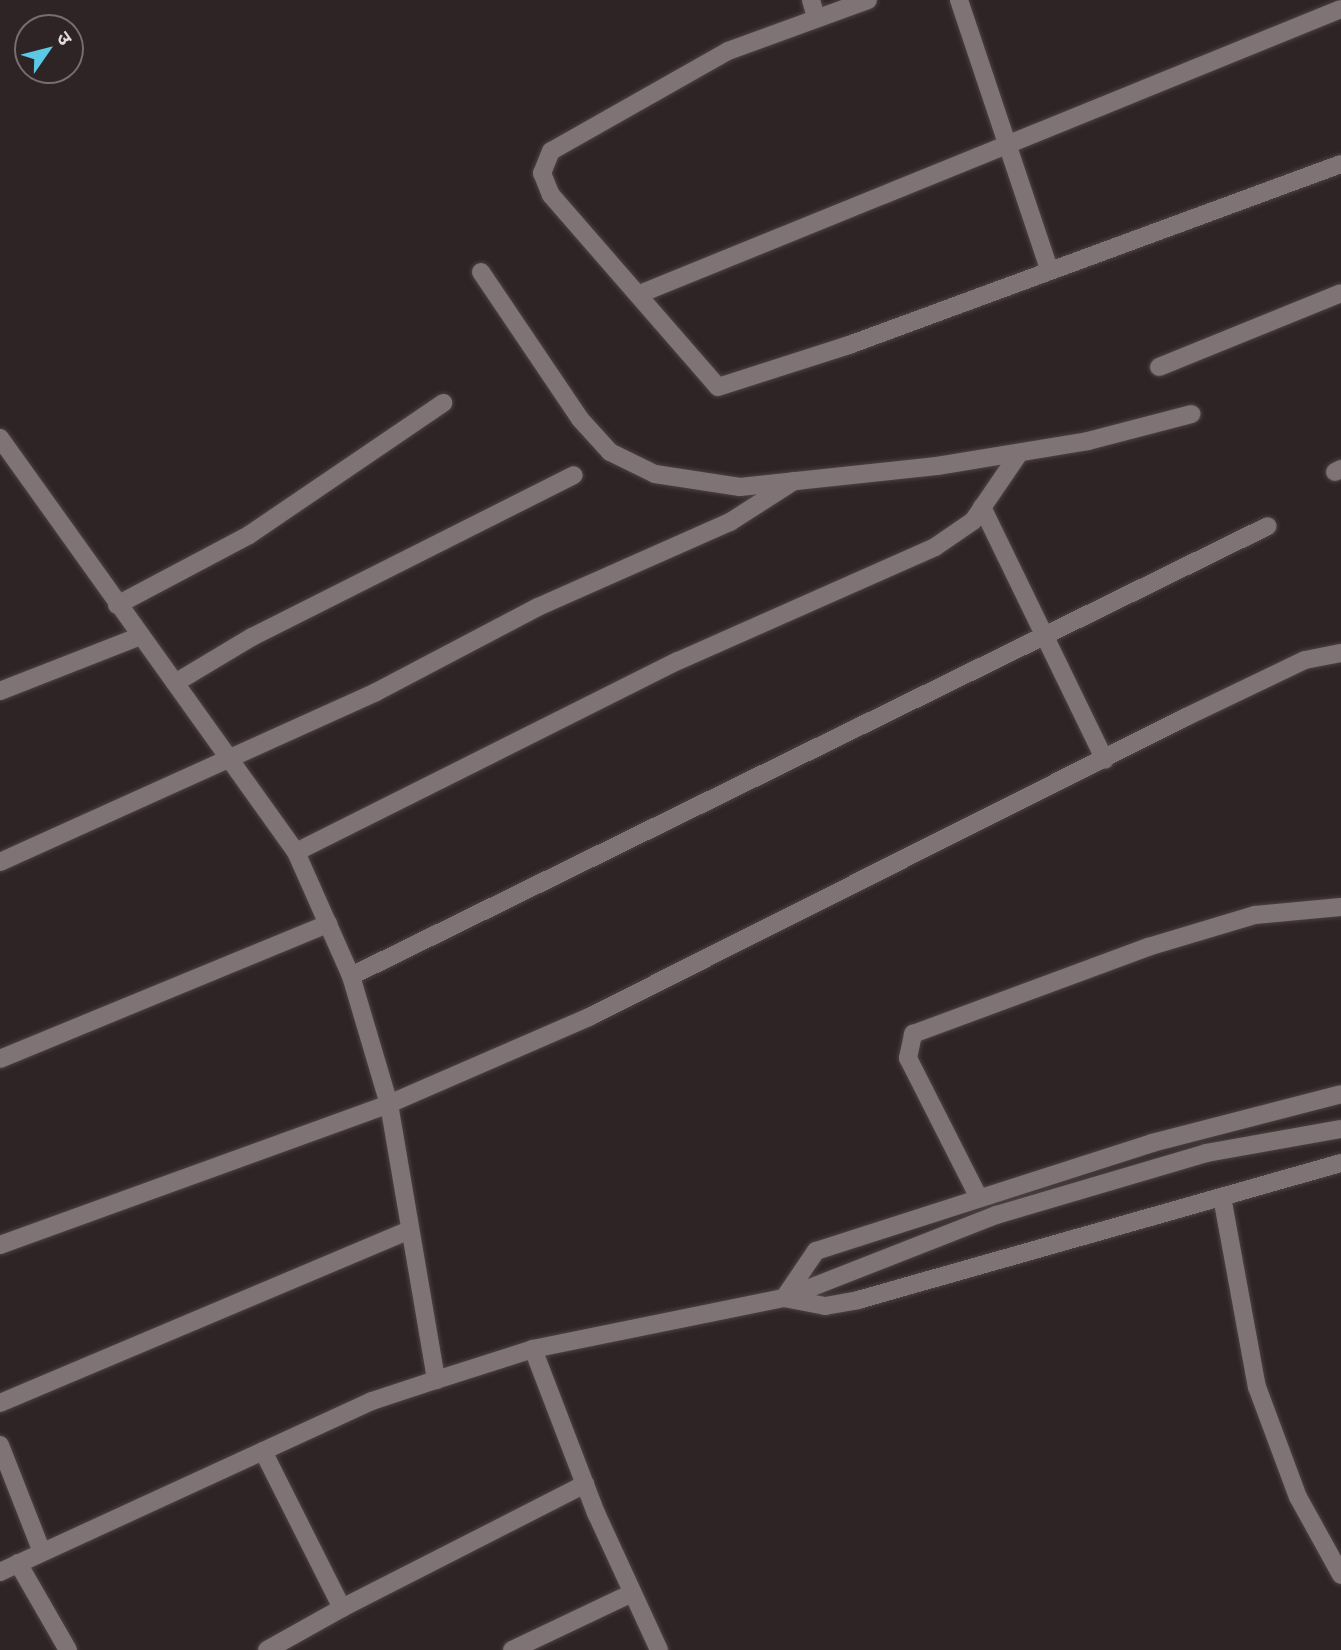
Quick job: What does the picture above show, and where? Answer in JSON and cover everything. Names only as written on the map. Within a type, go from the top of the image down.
[{"type":"street","points":[[869,0],[813,9],[727,51],[551,151],[542,173],[551,195],[642,293],[706,380],[733,387],[1341,164]]},
{"type":"street","points":[[959,0],[1049,269]]},
{"type":"street","points":[[642,293],[1005,142],[1341,9]]},
{"type":"street","points":[[481,272],[580,419],[610,452],[655,474],[740,486],[794,481],[1018,455],[1192,414]]},
{"type":"street","points":[[1159,367],[1341,293]]},
{"type":"street","points":[[117,605],[249,535],[443,403]]},
{"type":"street","points":[[3,450],[174,683],[233,758],[296,852],[351,976],[388,1104],[436,1380]]},
{"type":"street","points":[[296,852],[678,662],[935,547],[982,507],[1018,455]]},
{"type":"street","points":[[174,683],[252,637],[574,475]]},
{"type":"street","points":[[0,862],[233,758],[538,607],[730,522],[794,481]]},
{"type":"street","points":[[982,507],[1046,633],[1105,760]]},
{"type":"street","points":[[351,976],[1268,526]]},
{"type":"street","points":[[0,691],[140,636]]},
{"type":"street","points":[[0,1245],[388,1104],[589,1017],[1304,660],[1341,653]]},
{"type":"street","points":[[979,1198],[908,1058],[913,1034],[949,1017],[1242,919],[1341,907]]},
{"type":"street","points":[[0,1059],[328,924]]},
{"type":"street","points":[[785,1298],[816,1251],[1152,1143],[1341,1094]]},
{"type":"street","points":[[0,1572],[263,1451],[436,1380],[533,1349],[785,1298],[996,1215],[1153,1169],[1341,1129]]},
{"type":"street","points":[[785,1298],[825,1306],[858,1300],[1341,1163]]},
{"type":"street","points":[[1222,1197],[1257,1387],[1298,1497],[1341,1575]]},
{"type":"street","points":[[0,1403],[410,1230]]},
{"type":"street","points":[[533,1349],[585,1484],[659,1650]]},
{"type":"street","points":[[0,1445],[42,1552]]},
{"type":"street","points":[[263,1451],[342,1608]]},
{"type":"street","points":[[267,1650],[342,1608],[585,1484]]},
{"type":"street","points":[[19,1563],[68,1650]]},
{"type":"street","points":[[512,1650],[632,1593]]}]
